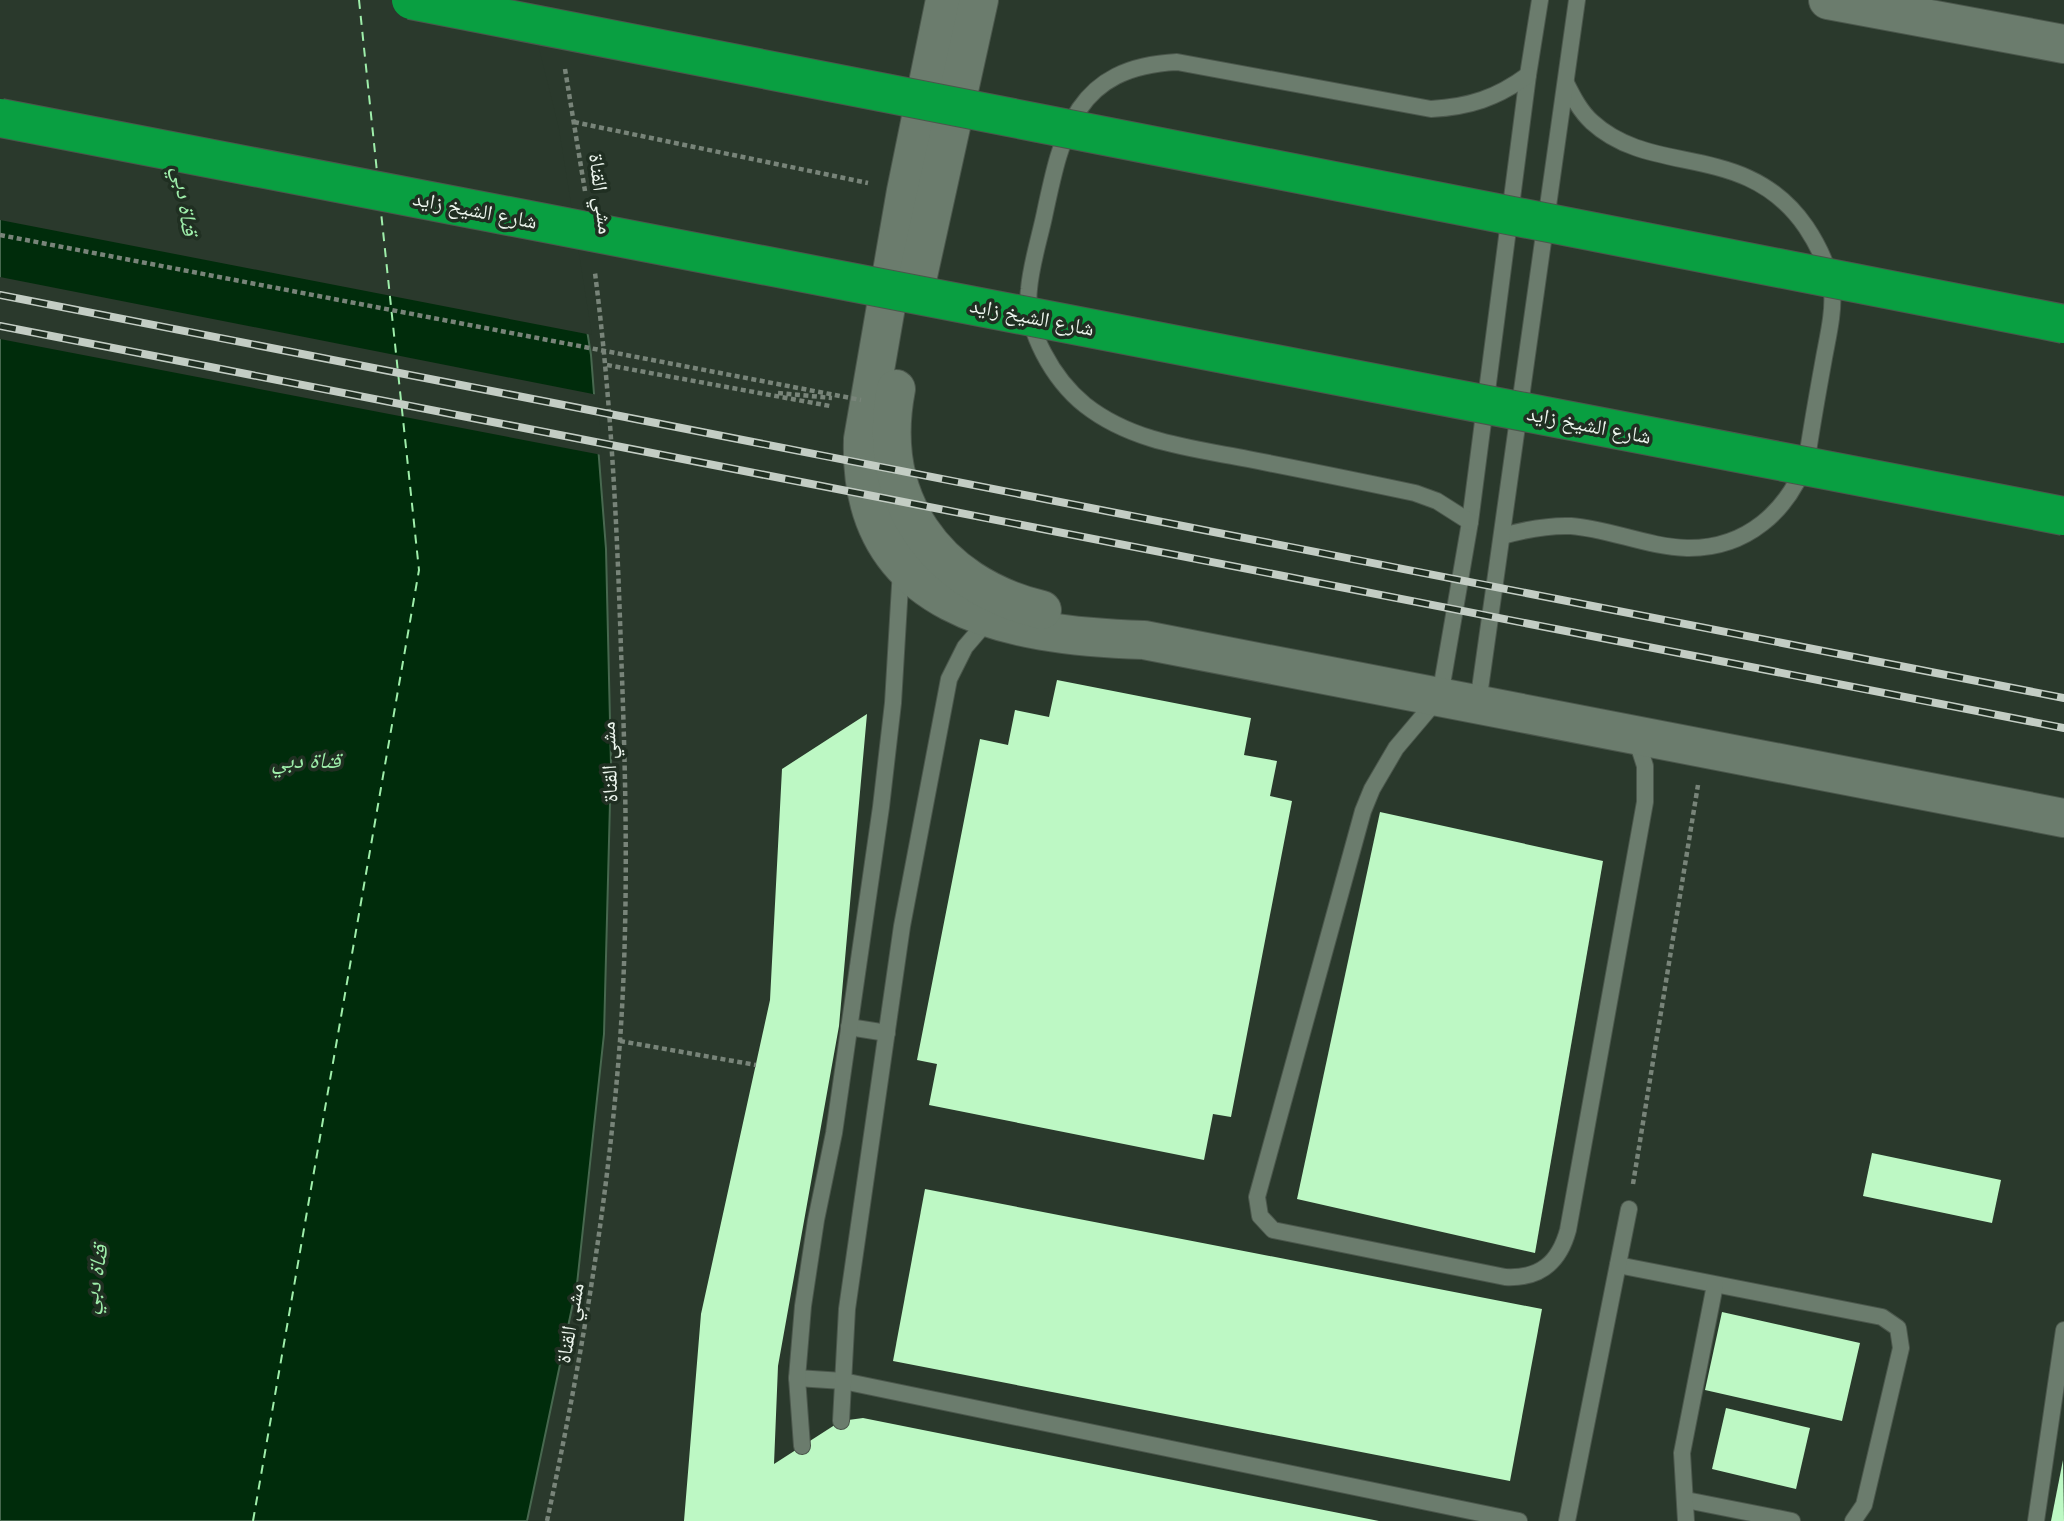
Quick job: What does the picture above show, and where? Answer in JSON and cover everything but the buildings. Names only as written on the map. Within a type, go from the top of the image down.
[{"type":"highway","points":[[411,0],[2064,324]]},
{"type":"highway","name":"شارع الشيخ زايد","points":[[0,118],[2064,516]]},
{"type":"street","points":[[945,0],[865,407],[862,466],[866,492],[885,542],[900,564],[918,583],[940,598],[989,619],[1082,637],[1144,640],[1704,746],[2064,818]]},
{"type":"street","points":[[979,0],[934,195],[891,416],[893,467],[905,502],[922,535],[958,571],[979,585],[1025,606],[1082,619],[1144,640]]},
{"type":"street","points":[[1828,0],[2064,44]]},
{"type":"lane","points":[[1540,0],[1470,522],[1440,696],[1396,748],[1363,811],[1257,1198],[1257,1207],[1265,1224],[1281,1234],[1505,1277],[1531,1275],[1553,1262],[1563,1247],[1568,1230],[1646,802],[1645,766],[1634,733]]},
{"type":"lane","points":[[1478,704],[1577,0]]},
{"type":"lane","points":[[1470,522],[1437,501],[1415,493],[1131,433],[1082,402],[1063,382],[1037,338],[1028,291],[1064,132],[1088,98],[1128,70],[1177,62],[1431,109],[1457,108],[1482,102],[1506,91],[1528,75]]},
{"type":"lane","points":[[1502,536],[1549,526],[1572,526],[1686,548],[1712,546],[1736,540],[1758,528],[1777,512],[1800,477],[1807,458],[1830,320],[1832,290],[1825,263],[1798,216],[1779,197],[1756,181],[1731,170],[1635,146],[1613,137],[1593,123],[1577,105],[1566,83]]},
{"type":"lane","points":[[802,1446],[797,1378],[812,1244],[834,1133],[889,747],[900,564]]},
{"type":"lane","points":[[841,1421],[847,1309],[902,926],[948,679],[965,647],[989,619]]},
{"type":"lane","points":[[849,1027],[887,1032]]},
{"type":"lane","points":[[1567,1521],[1629,1209]]},
{"type":"lane","points":[[1618,1265],[1882,1317],[1898,1328],[1901,1348],[1864,1505],[1853,1521]]},
{"type":"lane","points":[[1686,1521],[1682,1453],[1715,1285]]},
{"type":"lane","points":[[2036,1521],[2064,1331]]},
{"type":"lane","points":[[797,1378],[843,1381],[1519,1521]]},
{"type":"lane","points":[[1686,1500],[1792,1521]]},
{"type":"path","name":"مشي القناة","points":[[565,68],[585,196]]},
{"type":"path","points":[[574,122],[906,191]]},
{"type":"path","points":[[0,236],[865,407]]},
{"type":"path","name":"مشي القناة","points":[[547,1521],[590,1299],[608,1170],[620,1041],[626,910],[626,780],[617,525],[607,365],[593,261]]},
{"type":"path","points":[[607,365],[865,407]]},
{"type":"path","points":[[751,390],[865,407]]},
{"type":"path","points":[[1629,1209],[1704,746]]},
{"type":"path","points":[[620,1041],[756,1065]]},
{"type":"water","name":"قناة دبي","points":[[0,0],[555,130],[591,355],[606,549],[611,764],[604,1034],[577,1284],[527,1521],[0,1521]]},
{"type":"pier","points":[[0,0],[527,0],[559,129],[592,335],[0,220]]},
{"type":"pier","points":[[0,277],[598,395],[602,455],[0,339]]},
{"type":"ferry route","points":[[359,0],[377,172]]},
{"type":"ferry route","points":[[253,1521],[419,570],[381,212]]},
{"type":"railway","points":[[0,295],[2064,698]]},
{"type":"railway","points":[[0,326],[2064,728]]}]
